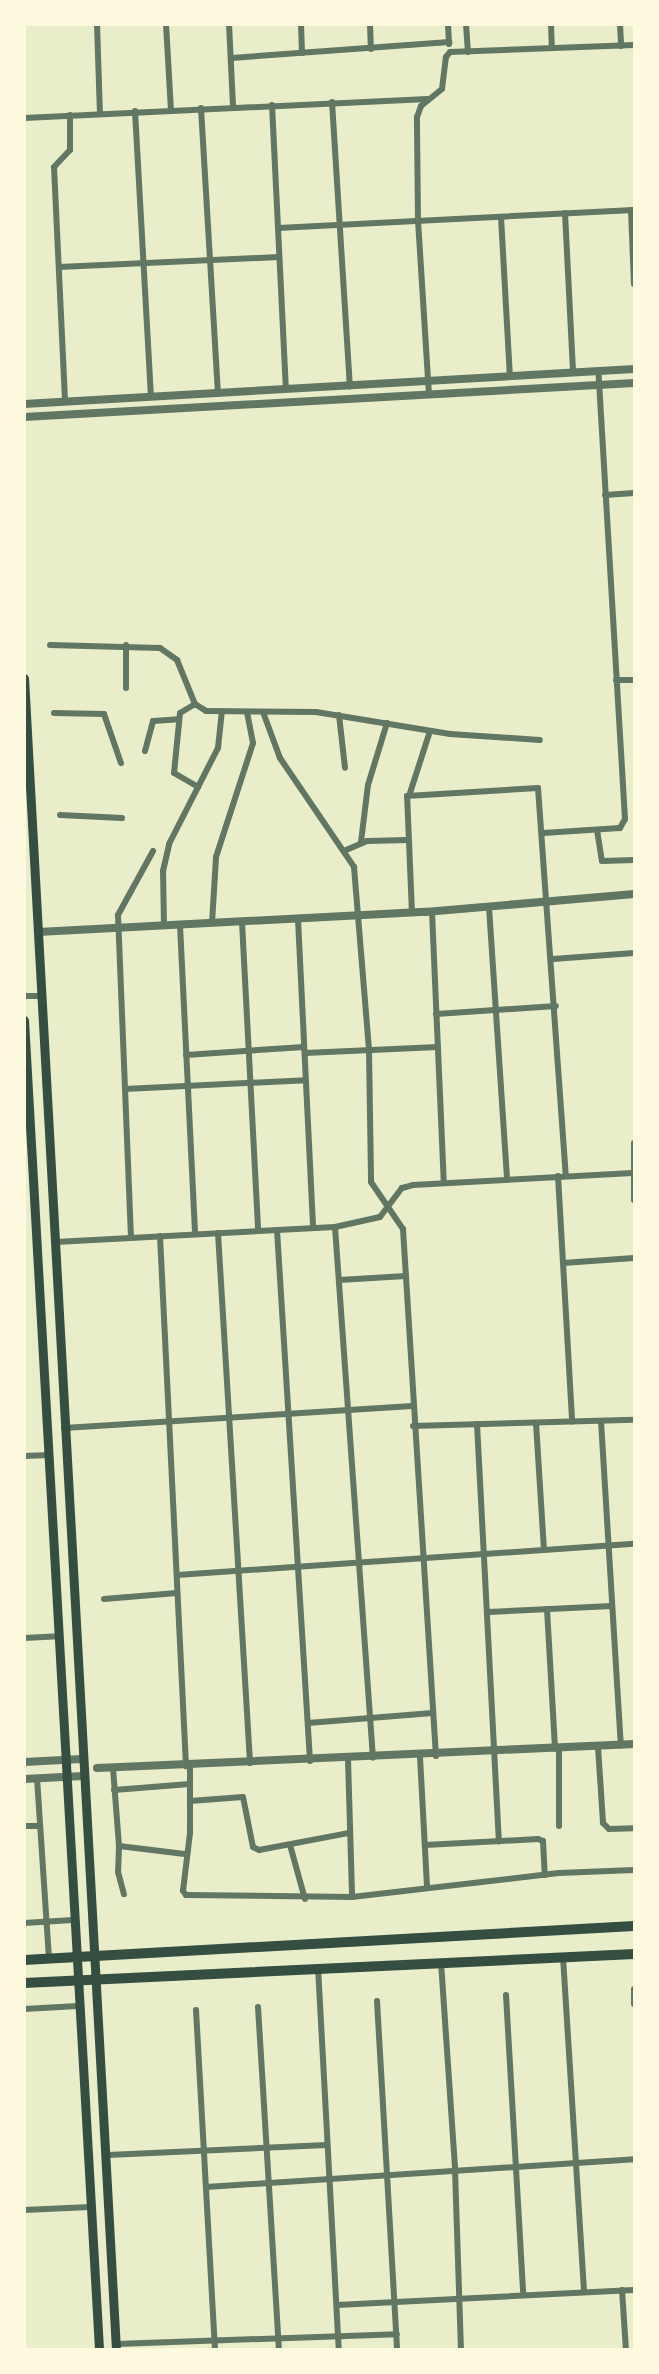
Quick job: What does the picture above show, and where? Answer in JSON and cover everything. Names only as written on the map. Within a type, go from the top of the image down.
[{"type":"main road","points":[[24,678],[82,1759],[108,2155],[116,2347]]},
{"type":"main road","points":[[24,1020],[50,1455],[76,1981],[99,2350]]},
{"type":"main road","points":[[24,1960],[635,1926]]},
{"type":"main road","points":[[24,1983],[635,1954]]},
{"type":"street","points":[[97,24],[100,113]]},
{"type":"street","points":[[166,24],[171,110]]},
{"type":"street","points":[[229,24],[233,107]]},
{"type":"street","points":[[301,24],[302,54]]},
{"type":"street","points":[[370,24],[371,49]]},
{"type":"street","points":[[429,395],[418,221],[417,117],[429,99],[442,89],[444,63],[450,52],[449,24]]},
{"type":"street","points":[[466,24],[468,51]]},
{"type":"street","points":[[551,24],[552,48]]},
{"type":"street","points":[[620,24],[621,46]]},
{"type":"street","points":[[231,58],[449,42]]},
{"type":"street","points":[[450,52],[635,45]]},
{"type":"street","points":[[24,118],[429,99]]},
{"type":"street","points":[[332,102],[350,386]]},
{"type":"street","points":[[272,105],[286,389]]},
{"type":"street","points":[[201,108],[218,393]]},
{"type":"street","points":[[135,111],[151,395]]},
{"type":"street","points":[[65,400],[54,167],[70,150],[70,115]]},
{"type":"street","points":[[278,228],[633,210],[635,284]]},
{"type":"street","points":[[565,213],[573,372]]},
{"type":"street","points":[[501,216],[510,376]]},
{"type":"street","points":[[59,267],[279,257]]},
{"type":"street","points":[[24,404],[635,369]]},
{"type":"street","points":[[543,833],[620,828],[625,819],[598,371]]},
{"type":"street","points":[[24,417],[635,383]]},
{"type":"street","points":[[605,495],[635,493]]},
{"type":"street","points":[[50,645],[126,645],[171,653],[195,704],[206,711],[339,715],[430,731],[540,740]]},
{"type":"street","points":[[126,645],[126,688]]},
{"type":"street","points":[[616,680],[635,680]]},
{"type":"street","points":[[195,704],[182,710],[179,719],[174,773],[198,787]]},
{"type":"street","points":[[164,926],[163,871],[169,844],[218,748],[222,711]]},
{"type":"street","points":[[212,923],[216,857],[251,754],[253,733],[247,712]]},
{"type":"street","points":[[263,712],[280,758],[331,836],[346,850],[354,867],[361,916],[369,1050],[371,1182],[404,1229],[413,1426],[436,1756]]},
{"type":"street","points":[[54,713],[104,714],[121,763]]},
{"type":"street","points":[[339,715],[345,768]]},
{"type":"street","points":[[145,751],[150,724],[179,719]]},
{"type":"street","points":[[361,842],[368,785],[387,723]]},
{"type":"street","points":[[412,913],[408,840],[410,793],[430,731]]},
{"type":"street","points":[[410,793],[535,787],[540,792],[553,959],[563,1263],[572,1422]]},
{"type":"street","points":[[60,815],[122,818]]},
{"type":"street","points":[[597,830],[602,861],[635,860]]},
{"type":"street","points":[[346,850],[361,842],[408,840]]},
{"type":"street","points":[[131,1238],[117,928],[121,905],[153,851]]},
{"type":"street","points":[[38,932],[432,912],[635,894]]},
{"type":"street","points":[[489,907],[507,1178]]},
{"type":"street","points":[[432,912],[444,1182]]},
{"type":"street","points":[[298,919],[313,1228]]},
{"type":"street","points":[[242,922],[258,1231]]},
{"type":"street","points":[[180,925],[195,1234]]},
{"type":"street","points":[[553,959],[635,953]]},
{"type":"street","points":[[24,996],[42,996]]},
{"type":"street","points":[[436,1014],[555,1006]]},
{"type":"street","points":[[186,1055],[438,1046]]},
{"type":"street","points":[[124,1089],[306,1080]]},
{"type":"street","points":[[635,1143],[635,1200]]},
{"type":"street","points":[[56,1242],[335,1227],[373,1220],[390,1207],[402,1188],[444,1182],[633,1173]]},
{"type":"street","points":[[335,1227],[373,1758]]},
{"type":"street","points":[[278,1230],[310,1760]]},
{"type":"street","points":[[218,1233],[250,1763]]},
{"type":"street","points":[[160,1236],[177,1593],[190,1784],[185,1854],[186,1895],[352,1898],[545,1875],[635,1870]]},
{"type":"street","points":[[563,1263],[635,1258]]},
{"type":"street","points":[[339,1280],[406,1276]]},
{"type":"street","points":[[64,1428],[412,1406]]},
{"type":"street","points":[[413,1426],[635,1420]]},
{"type":"street","points":[[601,1421],[621,1745]]},
{"type":"street","points":[[536,1423],[544,1550]]},
{"type":"street","points":[[477,1424],[499,1841]]},
{"type":"street","points":[[24,1456],[50,1455]]},
{"type":"street","points":[[177,1575],[635,1544]]},
{"type":"street","points":[[104,1599],[177,1593]]},
{"type":"street","points":[[489,1612],[612,1606]]},
{"type":"street","points":[[547,1609],[557,1749],[559,1826]]},
{"type":"street","points":[[24,1638],[58,1636]]},
{"type":"street","points":[[307,1723],[433,1713]]},
{"type":"street","points":[[24,1779],[83,1776],[97,1768],[420,1757],[635,1744]]},
{"type":"street","points":[[598,1747],[603,1823],[609,1829],[635,1828]]},
{"type":"street","points":[[420,1757],[427,1888]]},
{"type":"street","points":[[24,1762],[82,1759],[97,1768]]},
{"type":"street","points":[[348,1759],[352,1898]]},
{"type":"street","points":[[113,1768],[119,1846],[118,1872],[124,1894]]},
{"type":"street","points":[[37,1778],[49,1959]]},
{"type":"street","points":[[114,1790],[190,1784]]},
{"type":"street","points":[[190,1801],[243,1797],[253,1847],[258,1850],[349,1833]]},
{"type":"street","points":[[24,1826],[40,1826]]},
{"type":"street","points":[[425,1845],[540,1839],[545,1875]]},
{"type":"street","points":[[290,1845],[305,1899]]},
{"type":"street","points":[[119,1846],[185,1854]]},
{"type":"street","points":[[24,1923],[73,1920]]},
{"type":"street","points":[[563,1957],[584,2291]]},
{"type":"street","points":[[441,1962],[455,2170],[461,2350]]},
{"type":"street","points":[[318,1967],[339,2350]]},
{"type":"street","points":[[634,1989],[635,2004]]},
{"type":"street","points":[[506,1995],[523,2293]]},
{"type":"street","points":[[377,2001],[397,2350]]},
{"type":"street","points":[[24,2009],[78,2006]]},
{"type":"street","points":[[258,2007],[279,2350]]},
{"type":"street","points":[[196,2010],[215,2350]]},
{"type":"street","points":[[108,2155],[327,2145]]},
{"type":"street","points":[[206,2187],[635,2159]]},
{"type":"street","points":[[24,2210],[90,2207]]},
{"type":"street","points":[[622,2290],[626,2350]]},
{"type":"street","points":[[337,2305],[459,2296],[635,2290]]},
{"type":"street","points":[[116,2347],[215,2340],[397,2334]]}]
